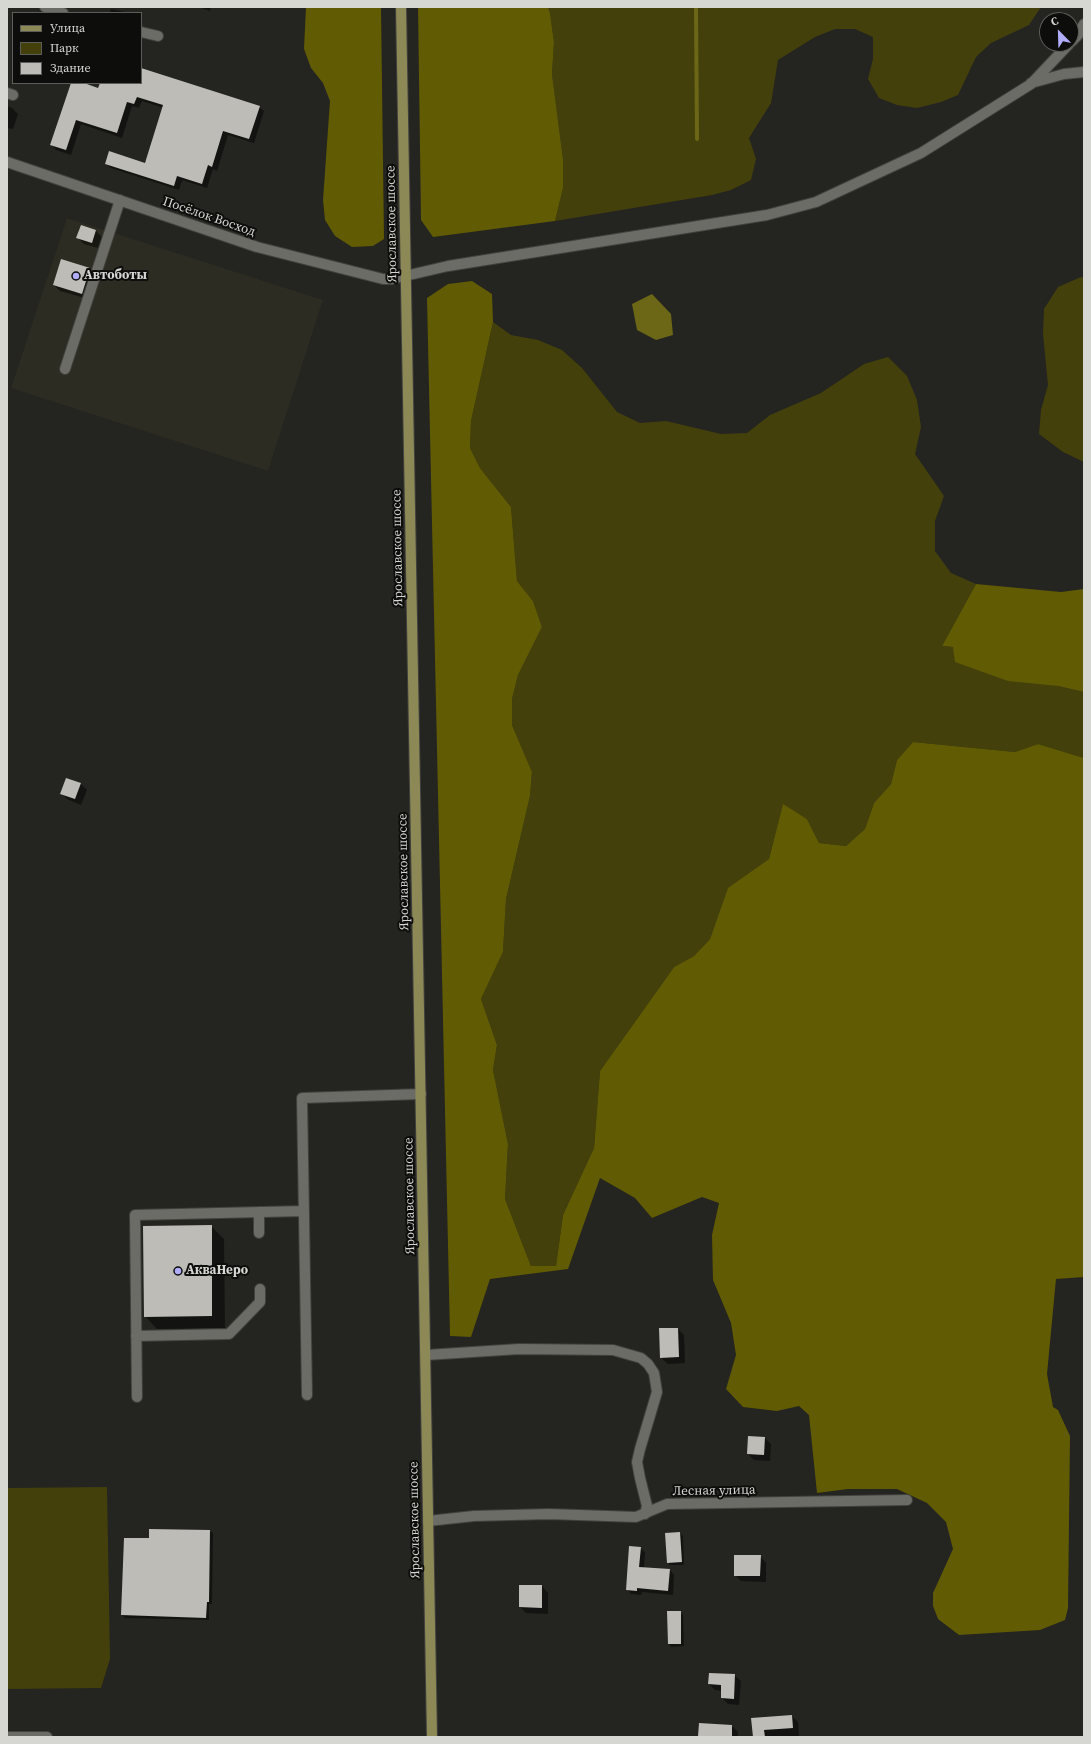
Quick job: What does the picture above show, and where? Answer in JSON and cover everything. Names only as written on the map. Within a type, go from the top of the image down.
[{"type":"main road","name":"Ярославское шоссе","points":[[401,7],[432,1737]]},
{"type":"street","points":[[45,7],[60,12]]},
{"type":"street","points":[[1079,33],[1084,24]]},
{"type":"street","points":[[142,32],[158,36]]},
{"type":"street","points":[[1031,84],[1061,52]]},
{"type":"street","points":[[1031,84],[1064,74],[1084,72]]},
{"type":"street","name":"Посёлок Восход","points":[[7,162],[256,247],[383,279],[406,276],[448,266],[767,215],[816,202],[921,153],[1031,84]]},
{"type":"street","points":[[65,369],[120,200]]},
{"type":"street","points":[[307,1395],[302,1098],[421,1094]]},
{"type":"street","points":[[137,1397],[135,1215],[304,1211]]},
{"type":"street","points":[[259,1212],[259,1233]]},
{"type":"street","points":[[136,1336],[229,1334],[260,1302],[260,1290]]},
{"type":"street","points":[[426,1355],[519,1349],[613,1350],[641,1358],[648,1364],[654,1373],[657,1392],[640,1449],[638,1462],[640,1478],[647,1506],[645,1514]]},
{"type":"street","name":"Лесная улица","points":[[428,1521],[474,1516],[542,1515],[630,1518],[645,1514],[667,1504],[907,1500]]},
{"type":"street","points":[[7,1736],[47,1737]]},
{"type":"shaded area","points":[[306,7],[381,7],[384,239],[373,246],[352,247],[335,236],[325,220],[323,200],[330,101],[323,83],[311,68],[304,49]]},
{"type":"shaded area","points":[[418,7],[548,7],[554,42],[552,74],[563,159],[563,188],[555,221],[433,237],[421,220]]},
{"type":"shaded area","points":[[67,218],[323,300],[268,471],[11,388]]},
{"type":"shaded area","points":[[472,281],[492,294],[493,322],[471,421],[470,448],[480,468],[511,507],[517,581],[533,601],[542,627],[518,675],[512,699],[512,725],[532,772],[530,796],[506,899],[503,952],[481,999],[497,1045],[493,1070],[508,1144],[505,1199],[531,1266],[556,1266],[563,1215],[594,1148],[600,1071],[674,967],[694,956],[710,939],[728,888],[769,859],[783,804],[807,819],[819,843],[846,846],[865,829],[874,803],[891,784],[897,760],[913,742],[1015,752],[1038,744],[1084,758],[1084,1277],[1056,1279],[1047,1374],[1053,1407],[1058,1410],[1070,1436],[1068,1608],[1065,1620],[1040,1630],[959,1635],[938,1619],[933,1606],[933,1593],[953,1549],[946,1522],[927,1503],[897,1489],[848,1489],[817,1493],[809,1415],[799,1406],[777,1411],[743,1407],[726,1389],[736,1355],[731,1323],[713,1280],[712,1235],[719,1203],[702,1197],[652,1218],[635,1198],[600,1178],[568,1269],[490,1279],[471,1337],[450,1336],[427,298],[448,284]]},
{"type":"shaded area","points":[[652,294],[671,314],[673,335],[656,340],[637,330],[632,304]]},
{"type":"shaded area","points":[[976,584],[1061,592],[1084,589],[1084,692],[1058,686],[1008,681],[955,662],[953,647],[942,646]]},
{"type":"green space","points":[[548,7],[1041,7],[1029,25],[991,43],[976,57],[958,95],[941,102],[917,108],[897,105],[879,98],[868,79],[873,59],[873,37],[855,29],[835,29],[815,37],[778,60],[771,103],[749,138],[756,159],[751,180],[731,190],[712,195],[555,221],[563,188],[563,159],[552,74],[554,42]]},
{"type":"green space","points":[[1081,277],[1084,278],[1084,462],[1063,452],[1039,434],[1041,410],[1048,385],[1043,334],[1044,309],[1058,287]]},
{"type":"green space","points":[[493,322],[511,335],[538,340],[562,350],[582,368],[617,412],[640,423],[666,421],[721,434],[747,433],[770,415],[821,393],[864,364],[888,357],[907,376],[917,400],[921,427],[915,454],[944,496],[935,521],[935,551],[951,573],[976,584],[942,646],[953,647],[1058,686],[1084,692],[1084,758],[1038,744],[1015,752],[913,742],[897,760],[891,784],[874,803],[865,829],[846,846],[819,843],[807,819],[783,805],[769,859],[728,889],[710,939],[694,956],[674,967],[600,1071],[594,1148],[563,1215],[556,1266],[531,1266],[505,1199],[508,1144],[493,1070],[497,1045],[481,999],[503,952],[506,899],[530,796],[532,772],[512,725],[512,699],[518,675],[542,627],[533,601],[517,581],[511,507],[480,468],[470,448],[471,421]]},
{"type":"green space","points":[[107,1487],[110,1659],[101,1688],[7,1689],[7,1488]]},
{"type":"building","points":[[142,68],[260,106],[249,139],[223,131],[212,167],[208,165],[202,184],[177,176],[174,186],[105,164],[109,151],[145,163],[163,105],[137,97],[134,104],[127,102],[117,133],[76,120],[66,150],[50,145],[71,84],[87,84],[98,88],[100,84],[142,84]]},
{"type":"building","points":[[81,225],[96,230],[92,243],[76,238]]},
{"type":"building","points":[[61,259],[90,268],[82,294],[53,285]]},
{"type":"building","points":[[66,778],[81,783],[75,799],[60,794]]},
{"type":"building","name":"АкваНеро","points":[[212,1225],[212,1316],[144,1317],[143,1226]]},
{"type":"building","points":[[659,1328],[678,1328],[679,1357],[660,1358]]},
{"type":"building","points":[[748,1436],[765,1437],[764,1455],[747,1454]]},
{"type":"building","points":[[149,1529],[210,1530],[209,1602],[207,1602],[206,1618],[121,1615],[124,1538],[149,1538]]},
{"type":"building","points":[[680,1532],[682,1562],[667,1563],[665,1533]]},
{"type":"building","points":[[629,1546],[641,1547],[639,1567],[670,1569],[668,1591],[637,1588],[637,1591],[626,1590]]},
{"type":"building","points":[[734,1555],[761,1555],[760,1576],[734,1576]]},
{"type":"building","points":[[519,1585],[542,1585],[542,1608],[519,1607]]},
{"type":"building","points":[[667,1611],[681,1611],[681,1644],[668,1644]]},
{"type":"building","points":[[709,1673],[735,1674],[734,1699],[721,1698],[721,1685],[708,1684]]},
{"type":"building","points":[[792,1715],[793,1728],[764,1730],[765,1737],[753,1737],[751,1718]]},
{"type":"building","points":[[699,1723],[732,1725],[732,1737],[698,1736]]},
{"type":"waterway","points":[[696,7],[697,139]]},
{"type":"place","name":"Автоботы","points":[[76,276]]},
{"type":"place","name":"АкваНеро","points":[[178,1271]]}]
